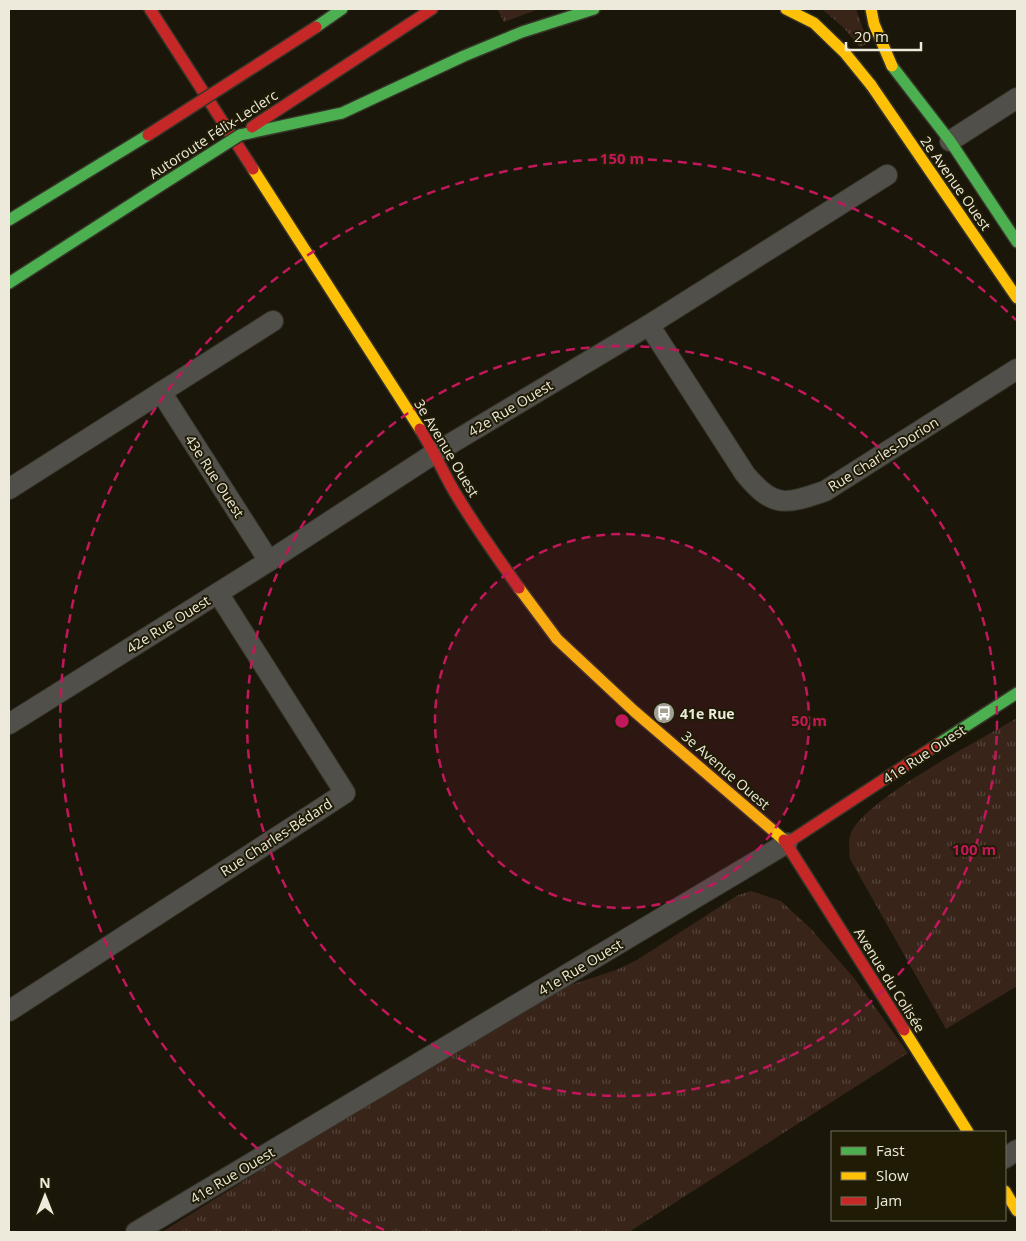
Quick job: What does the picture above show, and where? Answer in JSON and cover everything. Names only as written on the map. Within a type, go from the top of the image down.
[{"type":"main road","name":"3e Avenue Ouest","points":[[150,9],[435,453],[450,484],[491,549],[557,639],[634,711],[788,843]]},
{"type":"main road","points":[[9,220],[148,135],[342,9]]},
{"type":"main road","name":"Autoroute Félix-Leclerc","points":[[9,283],[432,9]]},
{"type":"main road","points":[[240,135],[342,113],[464,56],[522,32],[594,9]]},
{"type":"main road","name":"2e Avenue Ouest","points":[[786,9],[814,23],[845,53],[871,85],[1017,298]]},
{"type":"main road","name":"2e Avenue Ouest","points":[[870,9],[874,24],[892,66],[950,141],[1017,242]]},
{"type":"main road","name":"41e Rue Ouest","points":[[788,843],[1017,693]]},
{"type":"main road","name":"Avenue du Colisée","points":[[788,843],[967,1131]]},
{"type":"main road","points":[[1006,1193],[1017,1212]]},
{"type":"street","points":[[950,141],[1017,98]]},
{"type":"street","name":"42e Rue Ouest","points":[[9,724],[269,561],[435,453],[649,324],[887,175]]},
{"type":"street","points":[[9,489],[273,321]]},
{"type":"street","name":"Rue Charles-Dorion","points":[[649,324],[745,474],[760,492],[781,501],[799,500],[825,491],[1017,369]]},
{"type":"street","name":"43e Rue Ouest","points":[[161,392],[269,561]]},
{"type":"street","name":"Rue Charles-Bédard","points":[[9,1011],[345,792],[218,593]]},
{"type":"street","name":"41e Rue Ouest","points":[[136,1232],[788,843]]},
{"type":"street","points":[[1006,1157],[1017,1150]]},
{"type":"green space","points":[[497,9],[539,9],[504,22]]},
{"type":"green space","points":[[822,9],[856,9],[868,43],[860,47],[843,27]]},
{"type":"green space","points":[[1017,718],[1017,986],[946,1029],[850,859],[850,836],[858,822],[875,806],[898,789],[952,755]]},
{"type":"green space","points":[[751,891],[781,901],[811,929],[854,978],[908,1053],[629,1232],[162,1232],[543,994],[616,970],[637,960],[738,895]]},
{"type":"traffic: fast","points":[[316,27],[342,9]]},
{"type":"traffic: fast","points":[[240,135],[342,113],[464,56],[522,32],[594,9]]},
{"type":"traffic: fast","points":[[892,66],[950,141],[1017,242]]},
{"type":"traffic: fast","points":[[9,220],[148,135]]},
{"type":"traffic: fast","points":[[166,182],[240,135]]},
{"type":"traffic: fast","points":[[9,283],[166,182]]},
{"type":"traffic: fast","points":[[938,744],[1017,693]]},
{"type":"traffic: slow","points":[[786,9],[814,23],[845,53],[871,85]]},
{"type":"traffic: slow","points":[[871,9],[874,24],[892,66]]},
{"type":"traffic: slow","points":[[871,85],[1017,298]]},
{"type":"traffic: slow","points":[[253,169],[420,429]]},
{"type":"traffic: slow","points":[[519,588],[557,639],[634,711],[784,840]]},
{"type":"traffic: slow","points":[[904,1030],[967,1131]]},
{"type":"traffic: slow","points":[[1006,1193],[1017,1211]]},
{"type":"traffic: jam","points":[[150,9],[253,169]]},
{"type":"traffic: jam","points":[[252,127],[432,9]]},
{"type":"traffic: jam","points":[[148,135],[316,27]]},
{"type":"traffic: jam","points":[[420,429],[466,511],[519,588]]},
{"type":"traffic: jam","points":[[787,843],[938,744]]},
{"type":"traffic: jam","points":[[784,840],[904,1030]]},
{"type":"place","name":"41e Rue","points":[[664,713]]}]
